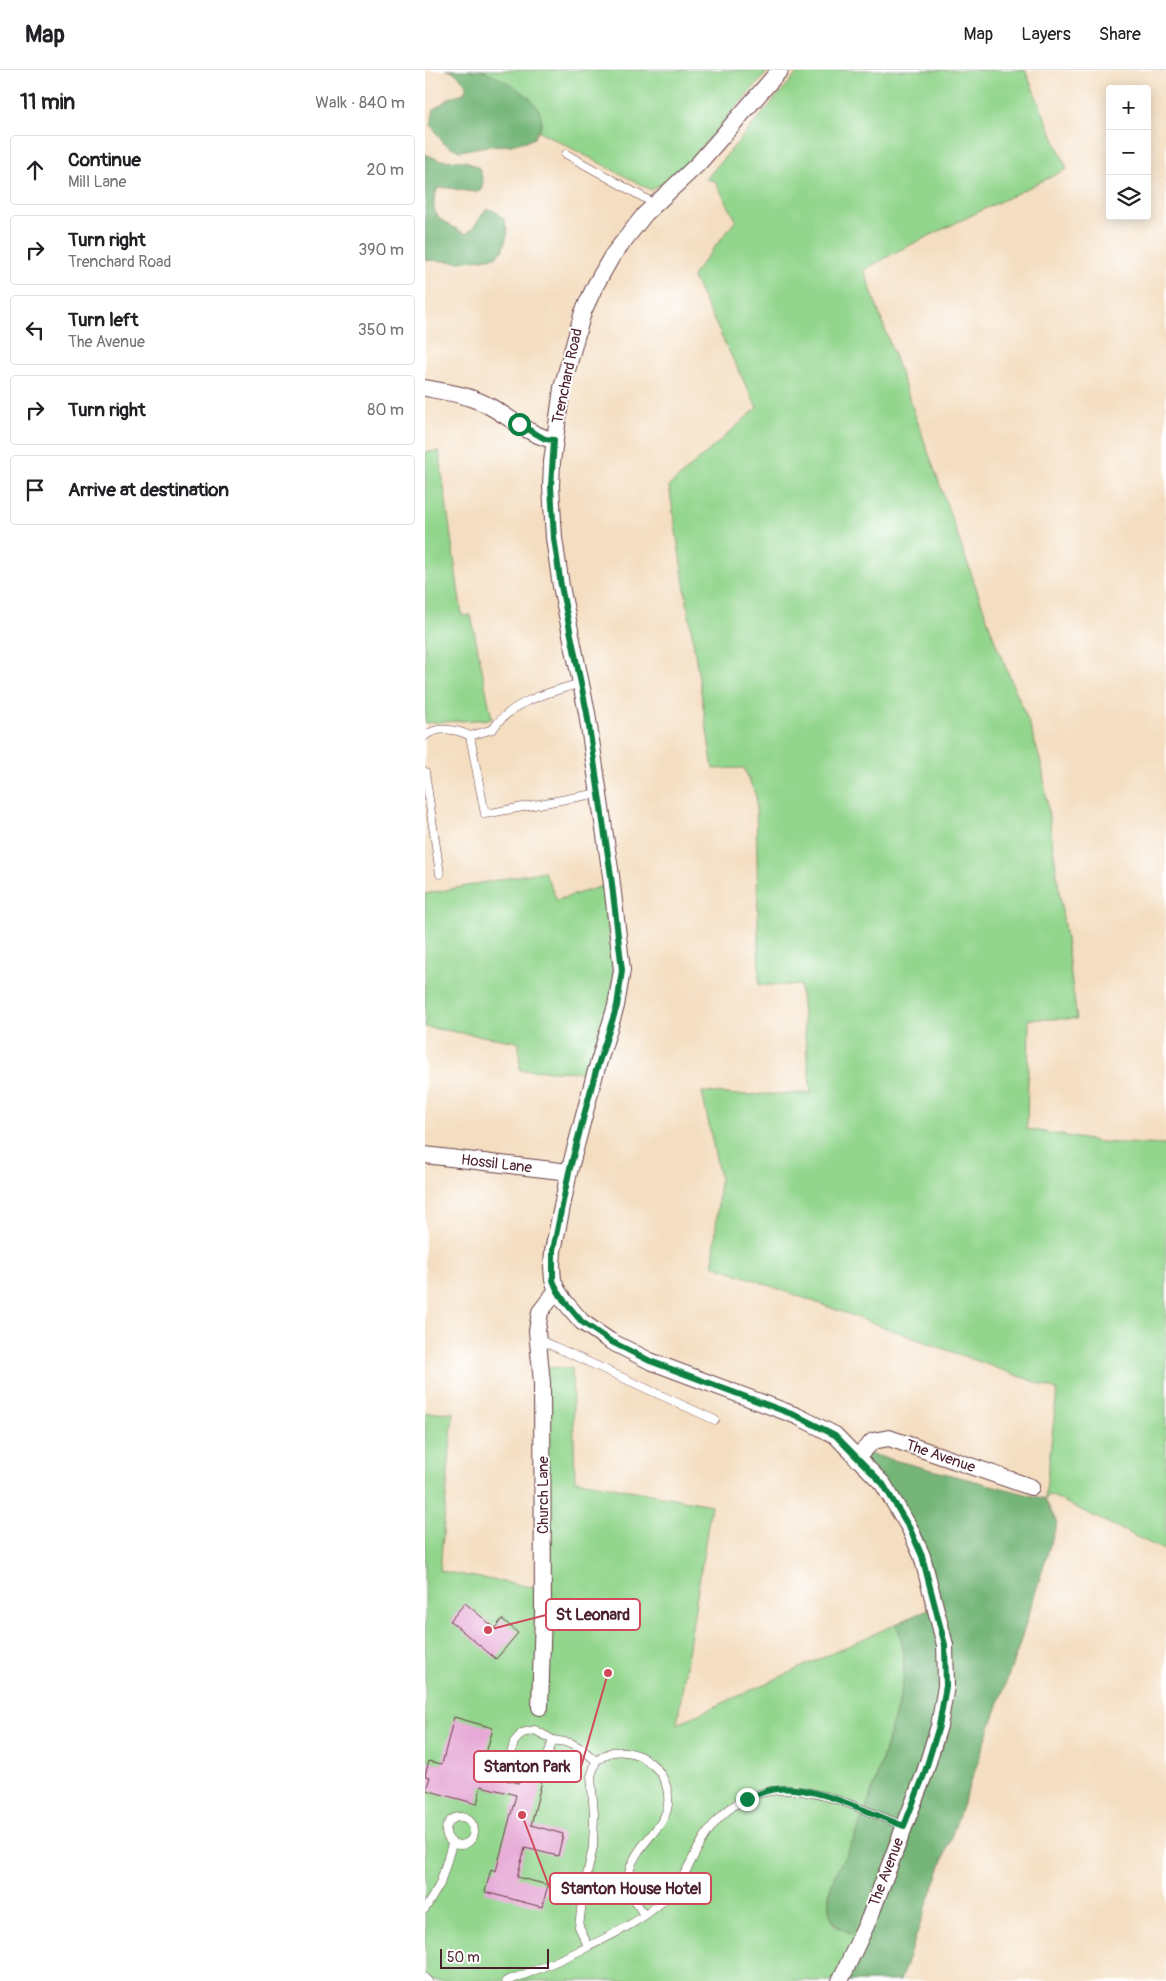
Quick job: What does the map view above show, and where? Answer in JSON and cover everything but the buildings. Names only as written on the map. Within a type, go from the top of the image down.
[{"type":"street","name":"Trenchard Road","points":[[555,1285],[553,1250],[569,1172],[595,1074],[617,1006],[622,970],[599,793],[554,538],[551,486],[554,440],[562,388],[583,312],[612,256],[634,226],[698,164],[780,70]]},
{"type":"street","points":[[425,388],[475,400],[498,411],[535,434],[545,439],[554,440]]},
{"type":"street","name":"Hossil Lane","points":[[425,1155],[569,1172]]},
{"type":"street","name":"Church Lane","points":[[540,1707],[543,1613],[542,1383],[539,1339],[540,1312],[555,1285]]},
{"type":"street","name":"The Avenue","points":[[555,1285],[582,1322],[610,1341],[650,1361],[797,1416],[835,1435],[883,1484],[909,1527],[922,1556],[945,1645],[946,1686],[939,1726],[924,1775],[869,1919],[839,1981]]},
{"type":"street","name":"The Avenue","points":[[856,1458],[873,1442],[889,1438],[1031,1487]]},
{"type":"lane","points":[[567,154],[655,204]]},
{"type":"lane","points":[[471,736],[493,729],[508,712],[538,697],[581,683]]},
{"type":"lane","points":[[425,736],[430,732],[451,729],[463,731],[471,736],[485,814],[599,793]]},
{"type":"lane","points":[[425,772],[440,874]]},
{"type":"lane","points":[[539,1339],[715,1420]]},
{"type":"lane","points":[[553,1740],[544,1766],[536,1773],[515,1770],[509,1763],[514,1742],[522,1732],[535,1730],[553,1740],[571,1743],[581,1748],[596,1761]]},
{"type":"lane","points":[[588,1946],[579,1927],[583,1893],[593,1847],[594,1814],[591,1776],[596,1761],[611,1752],[634,1753],[654,1764],[667,1783],[669,1805],[663,1821],[637,1851],[629,1874],[633,1896],[644,1915]]},
{"type":"lane","points":[[506,1981],[525,1975],[610,1937],[644,1915],[667,1897],[680,1882],[699,1845],[714,1824],[735,1806],[762,1792],[776,1789],[792,1789],[811,1793],[841,1801],[904,1826]]},
{"type":"lane","points":[[425,1909],[440,1884],[452,1844]]},
{"type":"lane","points":[[425,1978],[428,1981]]},
{"type":"green space","points":[[446,70],[482,70],[510,84],[530,98],[537,106],[541,115],[541,125],[533,139],[511,145],[487,146],[460,151],[444,144],[431,125],[434,109],[451,97],[464,93],[467,86],[456,74]]},
{"type":"green space","points":[[481,70],[769,70],[678,174],[651,190],[539,131],[541,126],[498,79]]},
{"type":"green space","points":[[800,70],[1025,70],[1067,169],[898,251],[864,270],[996,644],[1029,723],[1042,766],[1077,1019],[1029,1019],[1027,1129],[1100,1142],[1166,1145],[1166,1551],[1050,1495],[1045,1499],[1057,1390],[713,1265],[720,1178],[702,1092],[739,1095],[811,1093],[800,985],[759,985],[756,796],[744,768],[713,769],[669,486],[757,408],[692,276],[736,220],[715,181],[706,179]]},
{"type":"green space","points":[[425,154],[439,160],[466,161],[479,168],[483,181],[481,191],[470,192],[438,188],[434,206],[435,212],[444,222],[466,234],[487,209],[495,211],[504,219],[508,233],[502,251],[495,257],[460,262],[425,260]]},
{"type":"green space","points":[[439,451],[462,616],[471,615],[492,719],[425,723],[425,452]]},
{"type":"green space","points":[[544,871],[557,900],[603,886],[613,970],[611,1001],[586,1072],[520,1070],[519,1042],[425,1027],[425,894]]},
{"type":"green space","points":[[537,1367],[572,1368],[575,1480],[711,1505],[677,1724],[896,1624],[904,1656],[900,1697],[869,1801],[853,1841],[832,1881],[830,1891],[829,1901],[835,1926],[867,1939],[847,1981],[425,1981],[425,1413],[453,1412],[440,1571],[538,1588]]},
{"type":"green space","points":[[866,1453],[1045,1499],[1057,1523],[1018,1649],[900,1981],[847,1981],[867,1939],[848,1932],[837,1925],[830,1915],[829,1908],[830,1889],[853,1841],[869,1801],[900,1697],[904,1656],[896,1624],[932,1607],[919,1567],[906,1538],[885,1503],[854,1463]]},
{"type":"place","name":"St Leonard","points":[[488,1630]]},
{"type":"place","name":"Stanton Park","points":[[608,1673]]},
{"type":"place","name":"Stanton House Hotel","points":[[522,1815]]},
{"type":"route","points":[[519,424],[545,439],[554,440],[551,486],[554,538],[561,586],[587,713],[611,876],[622,970],[617,1006],[595,1074],[569,1172],[553,1250],[553,1280],[565,1302],[582,1322],[610,1341],[650,1361],[752,1398],[797,1416],[835,1435],[883,1484],[909,1527],[922,1556],[945,1645],[946,1686],[939,1726],[924,1775],[904,1826],[841,1801],[792,1789],[776,1789],[762,1792],[747,1799]]}]
